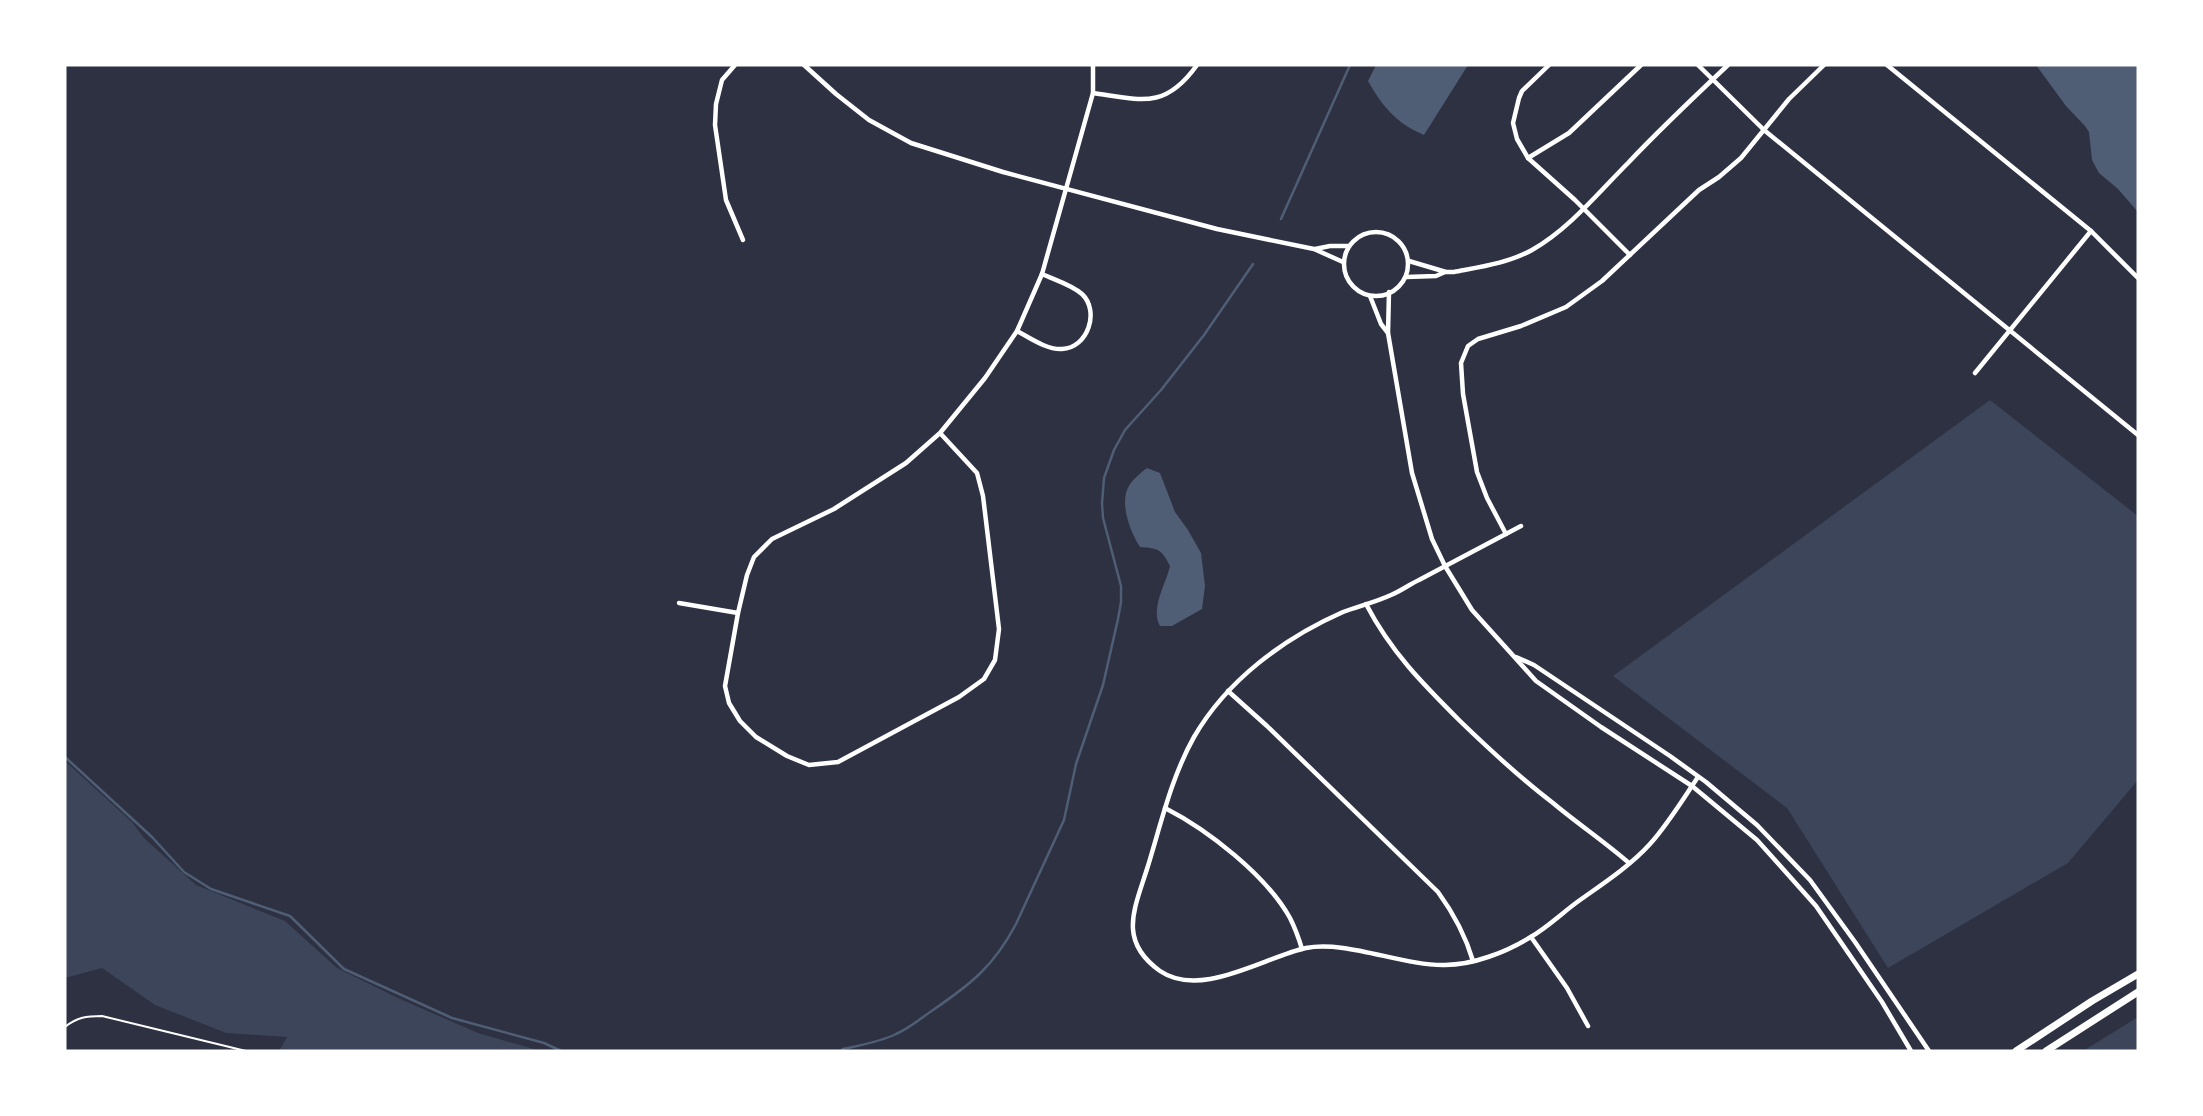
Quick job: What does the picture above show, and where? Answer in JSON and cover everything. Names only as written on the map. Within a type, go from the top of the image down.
[{"type":"main road","points":[[2016,1051],[2138,974]]},
{"type":"main road","points":[[2046,1051],[2138,992]]},
{"type":"street","points":[[734,65],[722,80],[716,104],[715,125],[726,200],[743,240]]},
{"type":"street","points":[[804,65],[869,120],[911,143],[1067,190],[1217,229],[1314,249],[1343,262]]},
{"type":"street","points":[[940,433],[977,473],[983,496],[999,629],[995,660],[984,679],[959,697],[838,762],[809,765],[787,756],[756,737],[740,721],[729,703],[726,686],[738,613],[754,557],[772,539],[835,509],[906,463],[940,433],[985,378],[1017,331],[1042,274],[1093,93],[1093,65]]},
{"type":"street","points":[[1093,93],[1138,101],[1153,99],[1176,89],[1197,65]]},
{"type":"street","points":[[1549,65],[1522,91],[1514,114],[1514,130],[1528,158],[1630,255]]},
{"type":"street","points":[[1528,158],[1569,133],[1641,65]]},
{"type":"street","points":[[1698,65],[1764,130],[2138,435]]},
{"type":"street","points":[[1409,261],[1454,272],[1497,263],[1531,251],[1558,233],[1660,129],[1728,65]]},
{"type":"street","points":[[1506,534],[1477,472],[1463,394],[1461,363],[1468,346],[1478,339],[1532,322],[1566,307],[1602,281],[1699,190],[1741,158],[1789,99],[1824,65]]},
{"type":"street","points":[[1887,65],[2091,231],[2138,278]]},
{"type":"street","points":[[1975,373],[2091,231]]},
{"type":"street","points":[[1406,277],[1409,261],[1402,245],[1396,239],[1379,232],[1370,232],[1349,246],[1343,262],[1347,277],[1354,286],[1370,296],[1377,297],[1389,292],[1406,277],[1446,272]]},
{"type":"street","points":[[1314,249],[1349,246]]},
{"type":"street","points":[[1017,331],[1049,347],[1064,349],[1075,345],[1086,335],[1091,321],[1090,307],[1083,295],[1042,274]]},
{"type":"street","points":[[1389,292],[1388,333],[1412,473],[1421,508],[1445,566],[1472,610],[1536,681],[1692,786],[1758,840],[1816,906],[1882,1002],[1910,1051]]},
{"type":"street","points":[[1370,296],[1381,324],[1388,333]]},
{"type":"street","points":[[1521,526],[1393,594],[1306,630],[1275,650],[1228,691],[1195,736],[1164,808],[1133,907],[1131,930],[1136,945],[1148,961],[1163,973],[1177,979],[1197,981],[1220,977],[1302,949],[1329,947],[1446,965],[1473,961],[1503,952],[1531,937],[1629,863],[1651,843],[1698,776]]},
{"type":"street","points":[[679,603],[738,613]]},
{"type":"street","points":[[1366,604],[1382,634],[1398,655],[1430,691],[1504,764],[1629,863]]},
{"type":"street","points":[[1515,656],[1534,665],[1698,776],[1757,825],[1810,880],[1928,1051]]},
{"type":"street","points":[[1228,691],[1437,892],[1453,912],[1463,931],[1473,961]]},
{"type":"street","points":[[1164,808],[1214,837],[1277,898],[1291,920],[1302,949]]},
{"type":"street","points":[[1531,937],[1567,988],[1588,1026]]},
{"type":"path","points":[[65,1027],[86,1016],[102,1016],[246,1051]]},
{"type":"shaded area","points":[[1376,65],[1468,65],[1424,135],[1398,120],[1379,98],[1368,81]]},
{"type":"shaded area","points":[[2036,65],[2138,65],[2138,212],[2118,189],[2099,173],[2092,160],[2089,132]]},
{"type":"shaded area","points":[[1990,400],[2138,516],[2138,780],[2068,863],[1888,968],[1787,808],[1613,676]]},
{"type":"shaded area","points":[[1147,468],[1160,473],[1175,512],[1201,553],[1205,586],[1202,609],[1172,626],[1160,626],[1157,619],[1158,604],[1170,566],[1159,551],[1140,547],[1126,514],[1127,489]]},
{"type":"shaded area","points":[[65,761],[196,885],[285,921],[337,968],[398,998],[478,1033],[541,1051],[279,1051],[287,1037],[226,1033],[155,1005],[102,968],[65,978]]},
{"type":"shaded area","points":[[2138,1017],[2138,1051],[2083,1051]]},
{"type":"waterway","points":[[1281,219],[1350,65]]},
{"type":"waterway","points":[[841,1051],[901,1032],[947,1001],[990,963],[1016,924],[1064,820],[1076,764],[1103,685],[1118,619],[1121,586],[1103,518],[1102,503],[1104,478],[1114,450],[1125,430],[1161,390],[1204,335],[1253,264]]},
{"type":"waterway","points":[[65,757],[152,837],[184,872],[211,889],[290,916],[344,969],[452,1018],[544,1043],[561,1051]]}]
